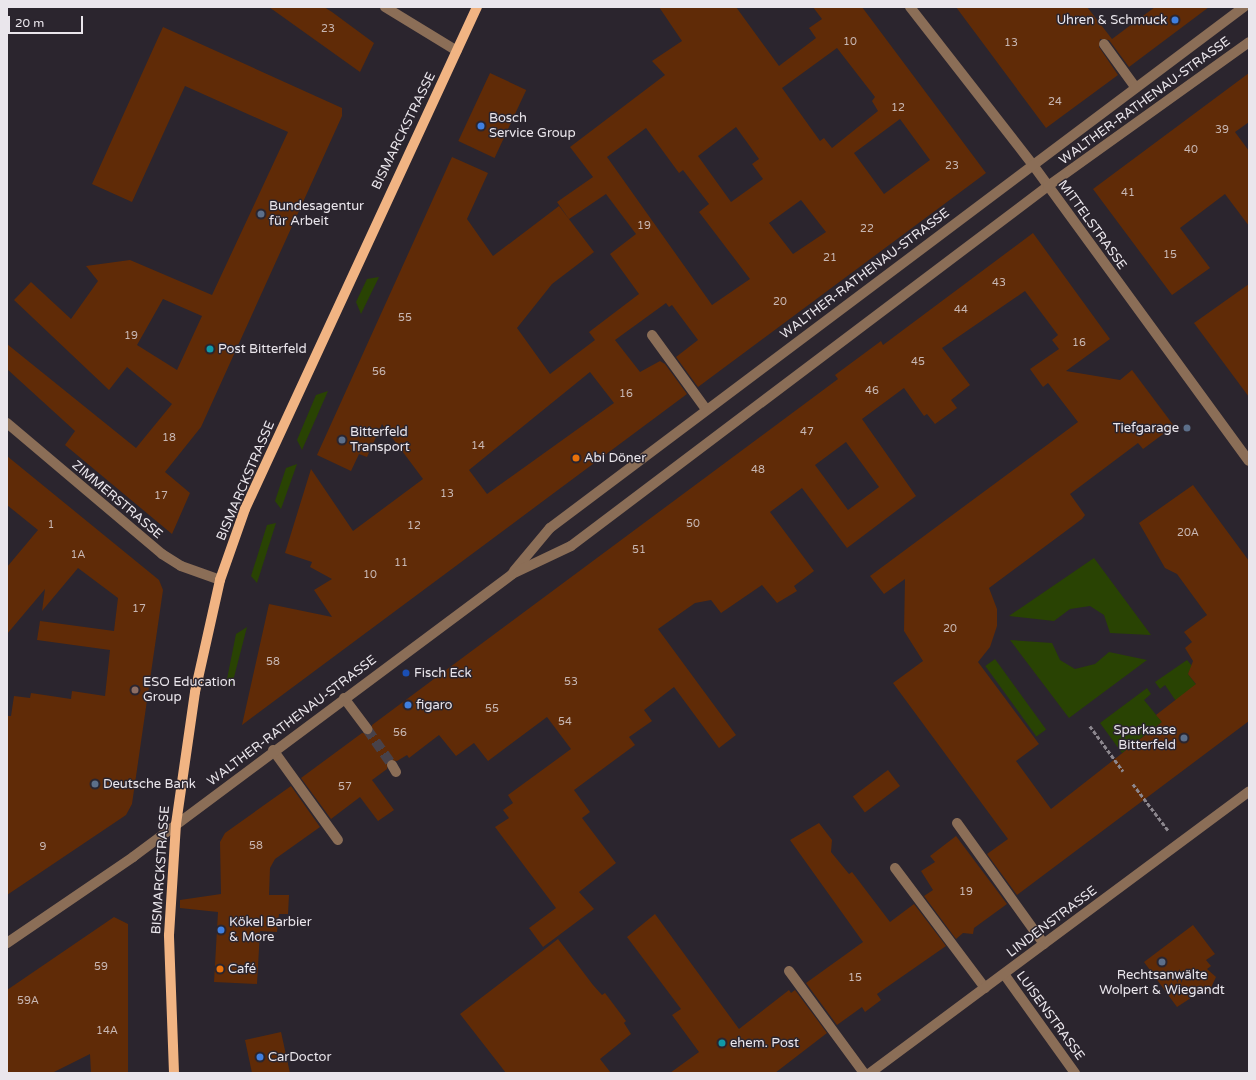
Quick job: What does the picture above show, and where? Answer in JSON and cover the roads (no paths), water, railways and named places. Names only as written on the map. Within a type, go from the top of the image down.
[{"type":"main road","name":"BISMARCKSTRASSE","points":[[174,1073],[169,936],[176,824],[195,692],[220,580],[245,509],[476,7]]},
{"type":"street","points":[[386,7],[457,51]]},
{"type":"street","name":"MITTELSTRASSE","points":[[910,7],[1048,186],[1249,461]]},
{"type":"street","name":"WALTHER-RATHENAU-STRASSE","points":[[512,574],[550,528],[705,408],[1033,166],[1244,7]]},
{"type":"street","name":"WALTHER-RATHENAU-STRASSE","points":[[7,943],[176,824],[273,750],[512,574],[571,546],[1048,186],[1249,42]]},
{"type":"street","points":[[1104,44],[1136,88]]},
{"type":"street","points":[[652,335],[705,408]]},
{"type":"street","name":"ZIMMERSTRASSE","points":[[7,423],[162,554],[181,566],[220,580]]},
{"type":"street","points":[[344,698],[367,730]]},
{"type":"street","points":[[273,750],[338,840]]},
{"type":"street","name":"LINDENSTRASSE","points":[[870,1073],[1178,843],[1249,792]]},
{"type":"street","points":[[957,823],[1044,944]]},
{"type":"street","points":[[895,868],[985,988]]},
{"type":"street","points":[[789,971],[864,1073]]},
{"type":"street","name":"LUISENSTRASSE","points":[[1004,974],[1075,1073]]},
{"type":"tunnel","points":[[367,729],[392,765]]},
{"type":"place","name":"Uhren & Schmuck","points":[[1175,20]]},
{"type":"place","name":"Bosch Service Group","points":[[481,126]]},
{"type":"place","name":"Bundesagentur für Arbeit","points":[[261,214]]},
{"type":"place","name":"Post Bitterfeld","points":[[210,349]]},
{"type":"place","name":"Tiefgarage","points":[[1187,428]]},
{"type":"place","name":"Bitterfeld Transport","points":[[342,440]]},
{"type":"place","name":"Abi Döner","points":[[576,458]]},
{"type":"place","name":"Fisch Eck","points":[[406,673]]},
{"type":"place","name":"ESO Education Group","points":[[135,690]]},
{"type":"place","name":"figaro","points":[[408,705]]},
{"type":"place","name":"Sparkasse Bitterfeld","points":[[1184,738]]},
{"type":"place","name":"Deutsche Bank","points":[[95,784]]},
{"type":"place","name":"Kökel Barbier & More","points":[[221,930]]},
{"type":"place","name":"Rechtsanwälte Wolpert & Wiegandt","points":[[1162,962]]},
{"type":"place","name":"Café","points":[[220,969]]},
{"type":"place","name":"ehem. Post","points":[[722,1043]]},
{"type":"place","name":"CarDoctor","points":[[260,1057]]}]
